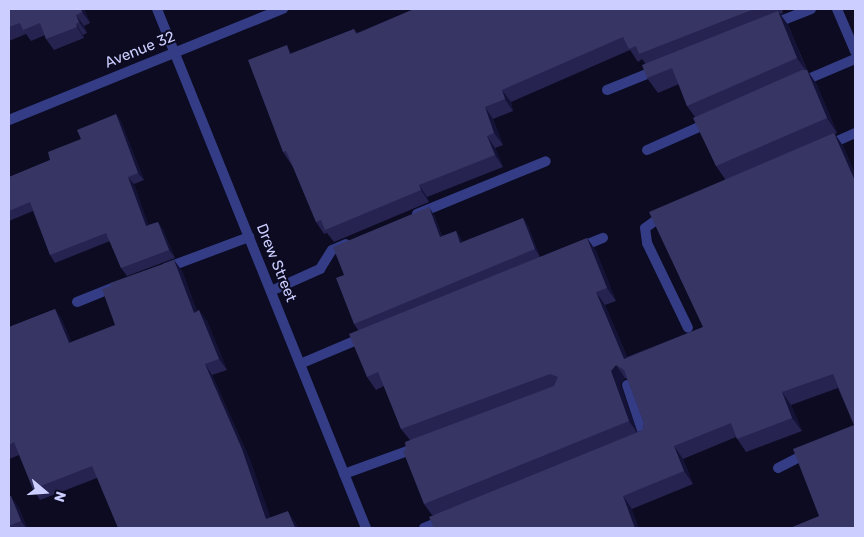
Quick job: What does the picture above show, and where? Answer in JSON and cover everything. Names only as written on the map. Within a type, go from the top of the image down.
[{"type":"street","name":"Drew Street","points":[[158,9],[174,53],[366,528]]},
{"type":"street","name":"Avenue 32","points":[[9,120],[283,9]]},
{"type":"street","points":[[762,28],[811,9]]},
{"type":"street","points":[[837,9],[855,51]]},
{"type":"street","points":[[792,86],[855,59]]},
{"type":"street","points":[[607,90],[671,65]]},
{"type":"street","points":[[647,150],[719,118]]},
{"type":"street","points":[[818,149],[855,133]]},
{"type":"street","points":[[403,220],[546,161]]},
{"type":"street","points":[[672,211],[654,219],[645,228],[648,242],[688,328]]},
{"type":"street","points":[[157,272],[249,237]]},
{"type":"street","points":[[271,291],[320,270],[332,250],[358,238]]},
{"type":"street","points":[[566,253],[603,238]]},
{"type":"street","points":[[77,302],[122,284]]},
{"type":"street","points":[[300,364],[373,333]]},
{"type":"street","points":[[627,385],[647,438],[638,442]]},
{"type":"street","points":[[344,474],[426,445]]},
{"type":"street","points":[[778,468],[819,448]]},
{"type":"street","points":[[424,528],[451,517]]},
{"type":"building","points":[[9,9],[81,9],[82,12],[76,15],[79,22],[76,24],[77,27],[46,39],[40,23],[23,30],[20,23],[9,27]]},
{"type":"building","points":[[414,9],[754,9],[639,54],[636,46],[629,49],[623,37],[502,90],[505,99],[485,107],[494,133],[487,136],[495,155],[419,185],[421,190],[325,230],[321,220],[316,222],[286,151],[283,152],[248,60],[287,45],[290,54],[354,29],[356,34]]},
{"type":"building","points":[[778,11],[797,58],[687,106],[672,68],[647,78],[642,65]]},
{"type":"building","points":[[802,70],[807,70],[827,118],[716,166],[693,118]]},
{"type":"building","points":[[116,114],[138,173],[128,177],[146,226],[158,222],[169,250],[121,268],[106,233],[50,255],[30,202],[9,211],[9,177],[50,160],[48,152],[81,139],[77,130]]},
{"type":"building","points":[[834,133],[855,181],[855,528],[790,528],[819,516],[793,449],[854,425],[833,374],[782,392],[792,418],[737,439],[731,423],[674,446],[684,471],[623,496],[635,528],[434,528],[429,517],[643,430],[644,423],[624,370],[616,365],[611,371],[629,421],[424,504],[403,451],[406,450],[405,442],[554,386],[558,377],[550,374],[401,429],[378,372],[367,377],[349,334],[587,238],[607,288],[596,292],[624,359],[703,327],[649,212]]},
{"type":"building","points":[[429,207],[440,237],[456,231],[460,243],[523,218],[535,249],[354,324],[336,278],[344,275],[333,247]]},
{"type":"building","points":[[174,260],[194,313],[199,310],[219,359],[205,364],[242,449],[266,519],[288,511],[295,528],[118,528],[92,466],[33,489],[14,442],[9,445],[9,327],[55,309],[69,343],[115,325],[102,289],[111,286],[110,283]]},
{"type":"building","points":[[9,496],[11,496],[21,521],[9,526]]}]
